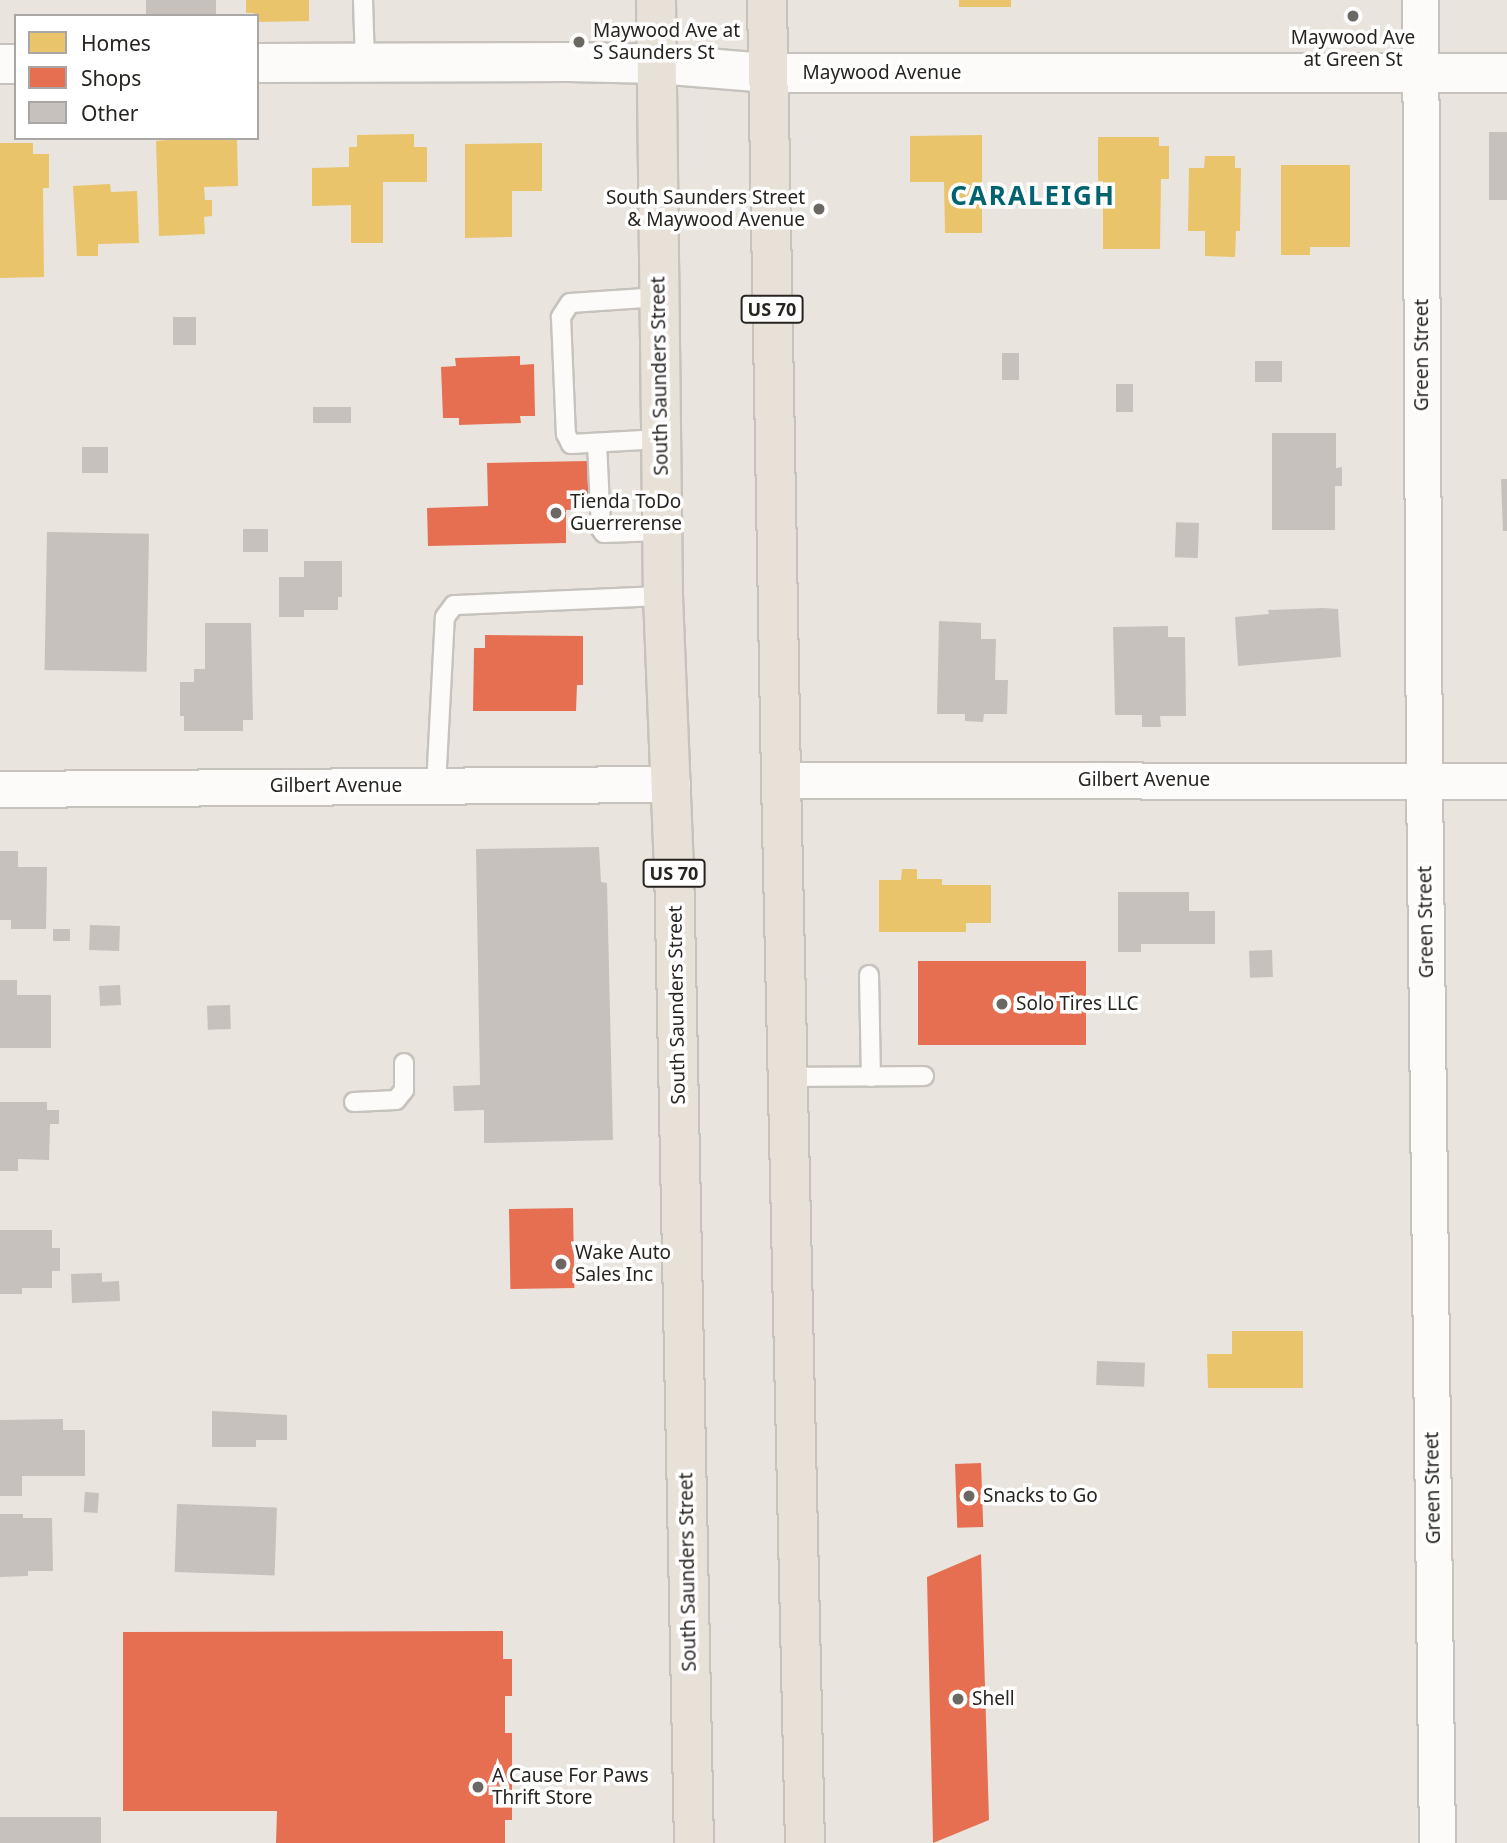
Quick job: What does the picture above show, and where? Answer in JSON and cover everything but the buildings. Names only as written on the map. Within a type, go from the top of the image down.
[{"type":"main road","name":"South Saunders Street","points":[[656,0],[663,596],[672,783],[694,1843]]},
{"type":"main road","name":"US 70","points":[[767,0],[805,1843]]},
{"type":"street","name":"Green Street","points":[[1420,0],[1424,781],[1437,1843]]},
{"type":"street","name":"Maywood Avenue","points":[[259,63],[658,64],[767,73],[1507,73]]},
{"type":"street","name":"Gilbert Avenue","points":[[781,780],[1507,781]]},
{"type":"street","name":"Gilbert Avenue","points":[[0,789],[672,783]]},
{"type":"lane","points":[[363,0],[365,62]]},
{"type":"lane","points":[[660,297],[570,303],[561,317],[566,434],[571,444],[661,439]]},
{"type":"lane","points":[[597,443],[601,529],[604,533],[662,531]]},
{"type":"lane","points":[[436,786],[445,617],[454,605],[663,596]]},
{"type":"lane","points":[[869,975],[871,1077]]},
{"type":"lane","points":[[354,1102],[396,1100],[404,1090],[404,1063]]},
{"type":"lane","points":[[788,1077],[924,1076]]},
{"type":"place","name":"Maywood Ave at Green St","points":[[1353,16]]},
{"type":"place","name":"Maywood Ave at S Saunders St","points":[[579,42]]},
{"type":"place","name":"South Saunders Street & Maywood Avenue","points":[[819,209]]},
{"type":"place","name":"Tienda ToDo Guerrerense","points":[[556,513]]},
{"type":"place","name":"Solo Tires LLC","points":[[1002,1004]]},
{"type":"place","name":"Wake Auto Sales Inc","points":[[561,1264]]},
{"type":"place","name":"Snacks to Go","points":[[969,1496]]},
{"type":"place","name":"Shell","points":[[958,1699]]},
{"type":"place","name":"A Cause For Paws Thrift Store","points":[[478,1787]]},
{"type":"district","name":"CARALEIGH","points":[[1033,196]]}]
